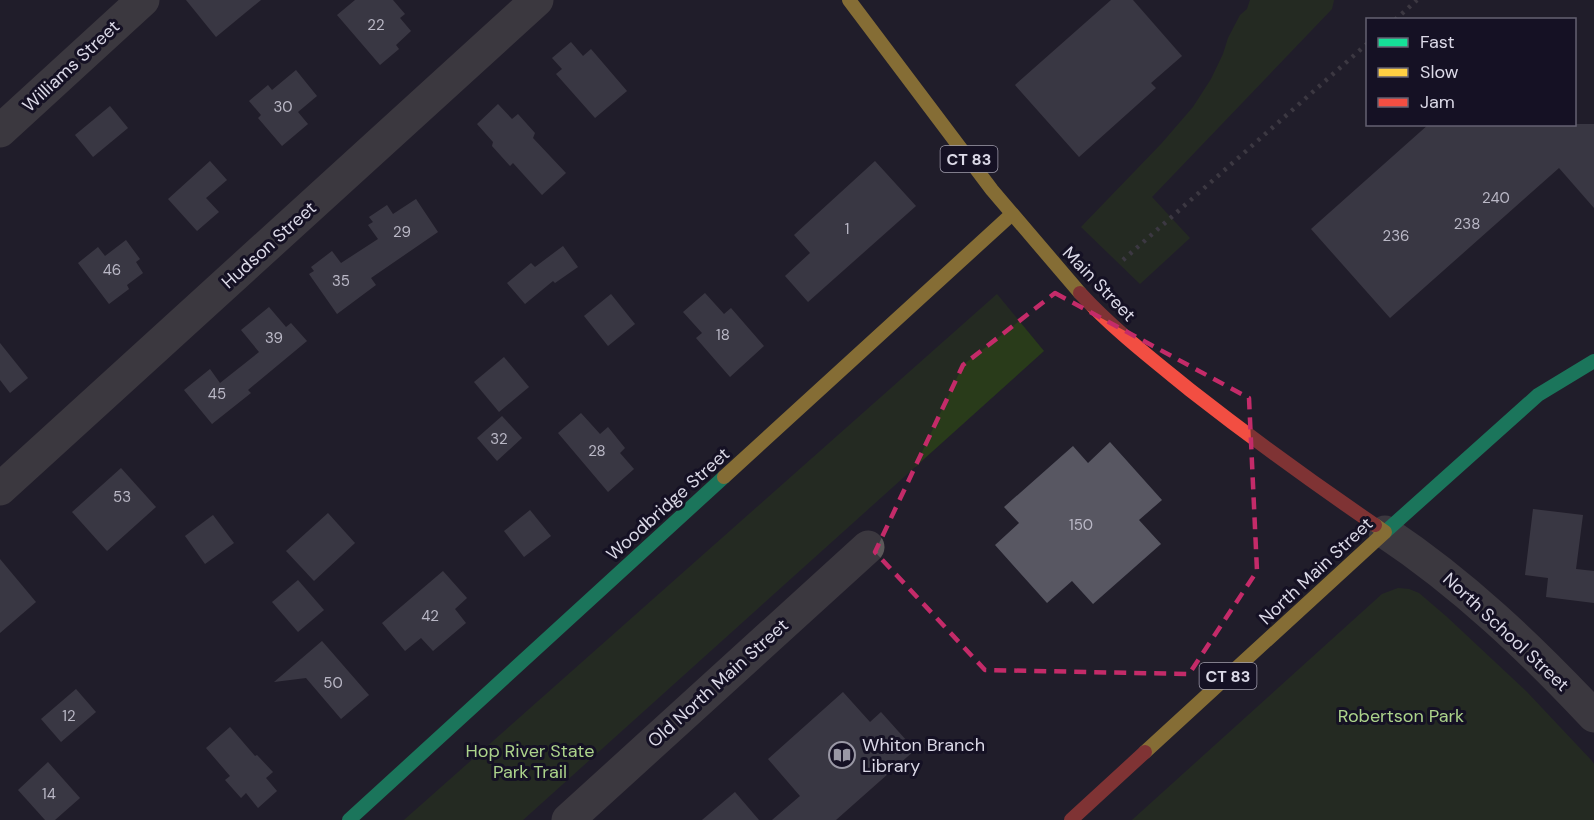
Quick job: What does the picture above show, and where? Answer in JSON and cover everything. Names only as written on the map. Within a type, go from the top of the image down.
[{"type":"main road","name":"Main Street","points":[[849,0],[1012,214],[1074,286],[1145,354],[1273,454],[1385,532]]},
{"type":"main road","name":"Woodbridge Street","points":[[349,820],[1012,214]]},
{"type":"main road","name":"North Main Street","points":[[1071,820],[1538,394],[1594,361]]},
{"type":"street","name":"Williams Street","points":[[0,131],[143,0]]},
{"type":"street","name":"Hudson Street","points":[[0,489],[537,0]]},
{"type":"street","name":"North School Street","points":[[1385,532],[1450,578],[1481,604],[1594,716]]},
{"type":"street","name":"Old North Main Street","points":[[568,820],[868,547]]},
{"type":"highlighted area","points":[[1055,293],[1249,398],[1257,571],[1189,674],[985,670],[875,552],[963,365]]},
{"type":"green space","points":[[1250,0],[1334,0],[1332,9],[1152,197],[1190,238],[1140,284],[1081,227],[1161,144],[1193,107],[1211,79],[1228,38],[1240,15],[1247,9]]},
{"type":"green space","name":"Hop River State Park Trail","points":[[997,294],[1044,351],[523,820],[404,820]]},
{"type":"green space","name":"Robertson Park","points":[[1398,588],[1419,593],[1447,617],[1527,692],[1592,761],[1594,764],[1594,820],[1132,820],[1382,594]]},
{"type":"building","points":[[186,0],[261,0],[216,37]]},
{"type":"building","points":[[355,0],[393,0],[405,14],[400,18],[411,31],[396,45],[399,49],[380,65],[337,15]]},
{"type":"building","points":[[1111,0],[1133,0],[1182,56],[1151,83],[1156,88],[1079,157],[1015,85]]},
{"type":"building","points":[[571,42],[583,56],[591,49],[627,91],[595,118],[556,74],[562,69],[552,58]]},
{"type":"building","points":[[296,70],[317,96],[298,112],[308,124],[282,146],[258,118],[261,115],[249,101],[268,85],[272,90]]},
{"type":"building","points":[[498,104],[512,119],[518,114],[535,133],[533,138],[566,173],[542,195],[513,163],[510,166],[477,124]]},
{"type":"building","points":[[110,106],[128,128],[93,157],[75,135]]},
{"type":"building","points":[[1594,124],[1594,208],[1559,168],[1390,318],[1311,229],[1427,126]]},
{"type":"building","points":[[210,161],[227,180],[206,198],[219,212],[197,231],[168,199]]},
{"type":"building","points":[[875,161],[916,206],[808,302],[785,276],[810,253],[794,235]]},
{"type":"building","points":[[416,199],[438,232],[371,278],[376,285],[337,314],[309,274],[314,271],[311,267],[332,251],[341,263],[378,239],[368,225],[373,222],[369,217],[387,205],[393,214]]},
{"type":"building","points":[[126,240],[140,259],[136,262],[143,273],[127,285],[129,289],[109,304],[78,263],[98,247],[105,256]]},
{"type":"building","points":[[563,246],[578,267],[555,283],[553,281],[525,304],[507,283],[531,263],[535,267]]},
{"type":"building","points":[[705,293],[724,314],[731,308],[764,346],[730,377],[696,338],[702,333],[683,312]]},
{"type":"building","points":[[611,294],[635,324],[608,346],[584,316]]},
{"type":"building","points":[[269,307],[286,327],[291,323],[307,341],[248,390],[251,393],[212,424],[184,390],[210,369],[220,383],[259,352],[241,330]]},
{"type":"building","points":[[0,343],[28,378],[10,393],[0,380]]},
{"type":"building","points":[[504,357],[529,387],[499,412],[474,382]]},
{"type":"building","points":[[581,413],[600,434],[608,427],[625,448],[620,453],[634,469],[608,492],[558,433]]},
{"type":"building","points":[[502,416],[522,438],[497,461],[477,438]]},
{"type":"building","points":[[1110,442],[1162,500],[1139,520],[1161,544],[1093,604],[1072,581],[1047,603],[995,545],[1019,523],[1004,507],[1073,446],[1088,463]]},
{"type":"building","points":[[121,468],[156,507],[107,551],[72,512]]},
{"type":"building","points":[[1533,509],[1583,515],[1576,569],[1594,571],[1594,603],[1546,597],[1548,578],[1525,575]]},
{"type":"building","points":[[530,510],[551,536],[524,557],[504,531]]},
{"type":"building","points":[[328,513],[355,543],[314,581],[286,551]]},
{"type":"building","points":[[213,515],[234,543],[205,564],[185,536]]},
{"type":"building","points":[[0,559],[36,602],[0,633]]},
{"type":"building","points":[[443,571],[467,598],[455,609],[466,623],[433,651],[421,638],[405,651],[382,623]]},
{"type":"building","points":[[298,580],[324,610],[298,632],[272,602]]},
{"type":"building","points":[[322,641],[369,695],[341,719],[306,678],[274,682]]},
{"type":"building","points":[[76,689],[96,712],[61,742],[41,719]]},
{"type":"building","name":"Whiton Branch Library","points":[[843,692],[870,722],[881,712],[915,750],[836,820],[772,820],[800,796],[768,759]]},
{"type":"building","points":[[230,727],[255,756],[257,755],[273,772],[266,778],[277,791],[258,808],[246,793],[241,798],[225,780],[230,776],[206,748]]},
{"type":"building","points":[[48,762],[80,798],[55,820],[45,820],[18,790]]},
{"type":"building","points":[[735,792],[759,820],[702,820]]},
{"type":"railway","points":[[1397,18],[1417,0]]},
{"type":"railway","points":[[1123,260],[1366,45]]},
{"type":"traffic: fast","points":[[1385,532],[1538,395],[1594,361]]},
{"type":"traffic: fast","points":[[349,820],[724,477]]},
{"type":"traffic: slow","points":[[849,0],[992,190],[1080,293]]},
{"type":"traffic: slow","points":[[724,477],[1012,214]]},
{"type":"traffic: slow","points":[[1145,752],[1385,532],[1375,525]]},
{"type":"traffic: jam","points":[[1080,293],[1119,331],[1190,390],[1281,459],[1375,525]]},
{"type":"traffic: jam","points":[[1071,820],[1145,752]]},
{"type":"place","name":"Whiton Branch Library","points":[[842,755]]}]
